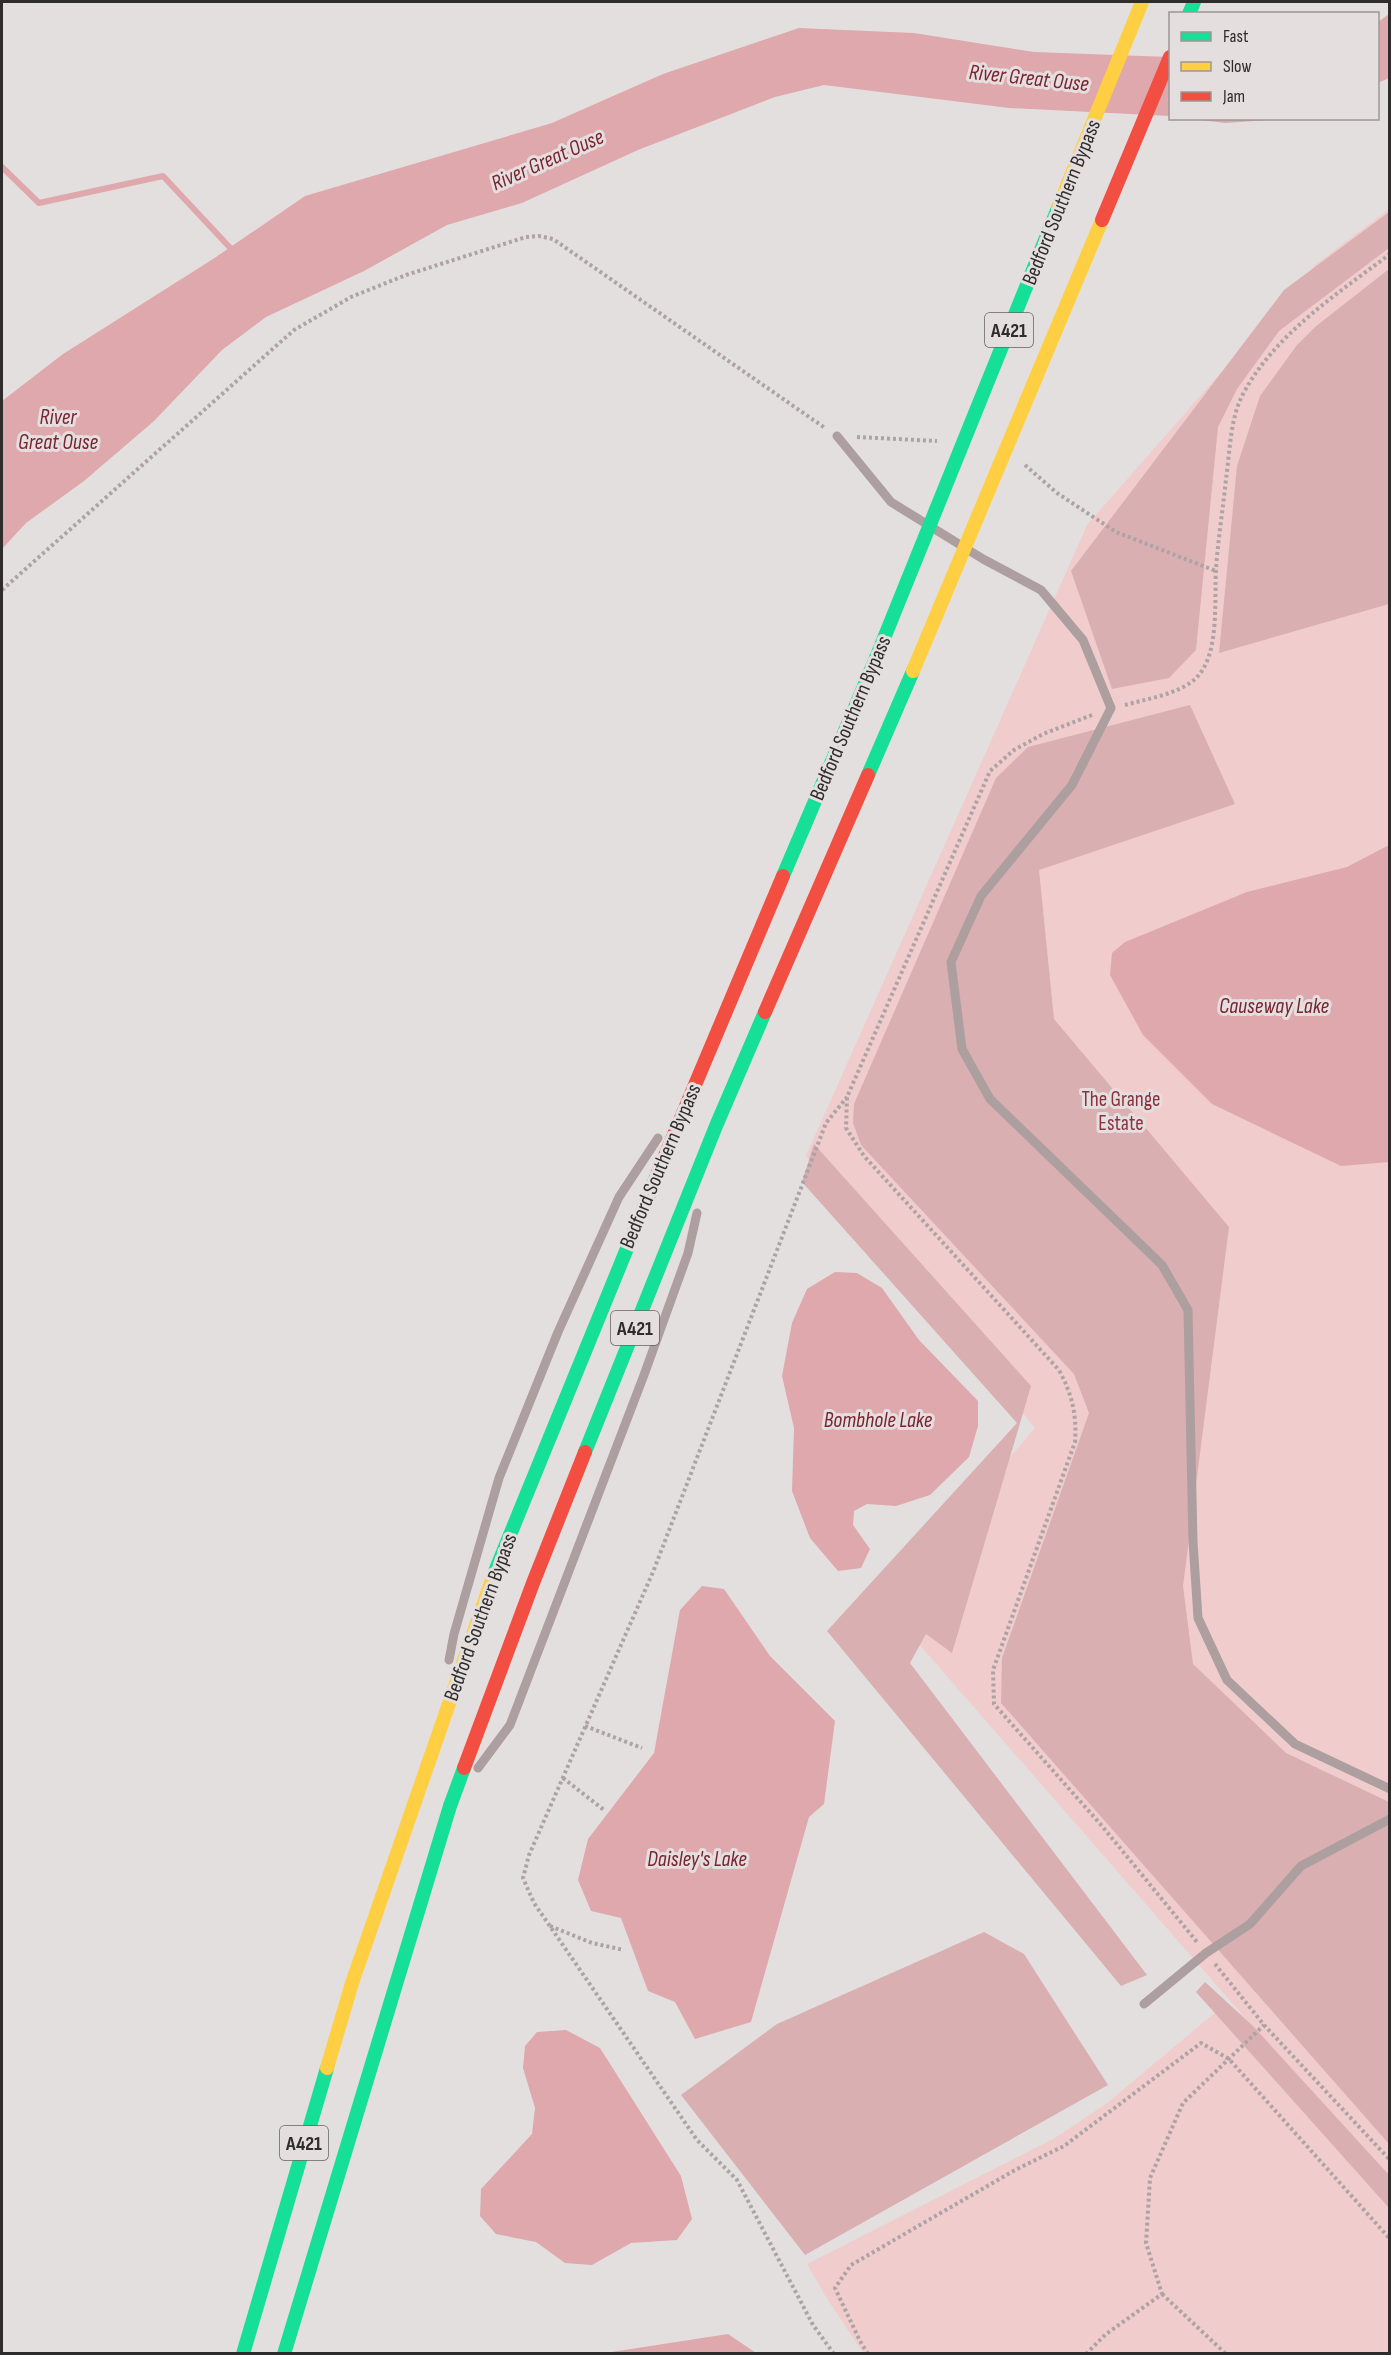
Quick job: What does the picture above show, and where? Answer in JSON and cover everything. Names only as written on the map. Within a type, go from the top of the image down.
[{"type":"highway","name":"Bedford Southern Bypass","points":[[243,2354],[352,1983],[426,1765],[496,1570],[682,1113],[876,658],[1142,2]]},
{"type":"highway","name":"Bedford Southern Bypass","points":[[284,2354],[450,1806],[533,1583],[716,1126],[913,671],[1169,59]]},
{"type":"lane","points":[[837,436],[891,502],[983,559],[1041,590],[1083,640],[1111,708],[1072,785],[981,896],[951,962],[962,1049],[990,1099],[1162,1265],[1188,1310],[1193,1542],[1198,1618],[1227,1680],[1295,1744],[1389,1790]]},
{"type":"lane","points":[[447,1667],[454,1634],[500,1478],[558,1332],[619,1197],[652,1144],[682,1113]]},
{"type":"lane","points":[[703,1184],[716,1126]]},
{"type":"lane","points":[[450,1806],[510,1725],[688,1253],[698,1207]]},
{"type":"lane","points":[[426,1765],[442,1689]]},
{"type":"lane","points":[[1144,2004],[1206,1953],[1250,1924],[1301,1866],[1389,1819]]},
{"type":"path","points":[[2,590],[294,330],[351,297],[406,275],[526,237],[539,236],[553,239],[837,436],[947,442]]},
{"type":"path","points":[[834,2354],[813,2325],[737,2180],[697,2140],[534,1903],[523,1878],[529,1855],[653,1572],[826,1123],[847,1097],[990,771],[1014,750],[1043,734],[1111,708],[1164,695],[1195,680],[1206,666],[1212,651],[1216,571],[1232,430],[1242,395],[1270,354],[1317,310],[1389,254]]},
{"type":"path","points":[[1024,464],[1057,493],[1116,532],[1216,571]]},
{"type":"path","points":[[847,1097],[846,1128],[864,1156],[1059,1370],[1070,1389],[1075,1409],[1077,1423],[1075,1442],[993,1670],[994,1704],[1102,1826],[1264,2025],[1389,2160]]},
{"type":"path","points":[[585,1726],[642,1748]]},
{"type":"path","points":[[563,1778],[604,1810]]},
{"type":"path","points":[[550,1926],[592,1943],[624,1950]]},
{"type":"path","points":[[1226,2354],[1162,2294],[1146,2243],[1150,2178],[1183,2103],[1264,2025]]},
{"type":"path","points":[[868,2354],[835,2288],[851,2265],[1015,2170],[1064,2146],[1202,2043],[1229,2059],[1389,2239]]},
{"type":"path","points":[[1086,2354],[1106,2334],[1162,2294]]},
{"type":"green space","name":"The Grange Estate","points":[[1389,209],[1389,2183],[884,1604],[1035,1428],[806,1156],[1087,525],[1315,265]]},
{"type":"green space","points":[[1389,212],[1389,248],[1279,331],[1237,389],[1218,427],[1196,650],[1169,678],[1112,689],[1071,571],[1284,290]]},
{"type":"green space","points":[[1389,269],[1389,604],[1219,653],[1237,466],[1260,396],[1297,345],[1315,327]]},
{"type":"green space","points":[[1190,705],[1235,804],[1039,870],[1054,1019],[1229,1227],[1183,1586],[1193,1664],[1286,1753],[1389,1802],[1389,2144],[1001,1703],[1002,1658],[1089,1413],[1074,1374],[861,1145],[853,1123],[854,1104],[996,778],[1028,747]]},
{"type":"green space","points":[[814,1144],[1031,1386],[952,1653],[926,1634],[910,1663],[1147,1975],[1121,1986],[827,1631],[1017,1423],[802,1182]]},
{"type":"green space","points":[[984,1932],[1024,1954],[1108,2085],[805,2255],[681,2095],[777,2024]]},
{"type":"green space","points":[[1205,1982],[1253,2026],[1389,2175],[1389,2208],[1196,1992]]},
{"type":"green space","points":[[1217,2011],[1389,2193],[1389,2353],[863,2353],[807,2264],[1055,2138],[1107,2103]]},
{"type":"water","points":[[1389,14],[1389,78],[1379,83],[1379,21]]},
{"type":"water","name":"River Great Ouse","points":[[799,28],[914,33],[1034,52],[1169,57],[1169,116],[1009,108],[824,85],[775,97],[638,150],[522,203],[447,225],[364,271],[266,317],[222,350],[154,421],[84,481],[26,523],[2,549],[2,401],[63,354],[213,259],[305,196],[552,123],[663,74]]},
{"type":"water","points":[[1201,120],[1268,120],[1225,123]]},
{"type":"water","name":"Causeway Lake","points":[[1389,845],[1389,1162],[1341,1166],[1212,1104],[1143,1035],[1110,975],[1112,953],[1125,942],[1247,892],[1347,867]]},
{"type":"water","name":"Bombhole Lake","points":[[835,1272],[857,1273],[882,1288],[919,1340],[978,1401],[978,1426],[969,1457],[930,1495],[896,1506],[867,1504],[854,1511],[853,1525],[870,1549],[861,1568],[838,1571],[810,1538],[792,1491],[794,1428],[782,1376],[792,1323],[807,1289]]},
{"type":"water","name":"Daisley's Lake","points":[[702,1586],[724,1589],[770,1656],[835,1721],[824,1804],[809,1817],[751,2022],[695,2039],[675,2002],[648,1991],[621,1918],[591,1911],[578,1880],[588,1839],[654,1753],[680,1610]]},
{"type":"water","points":[[566,2030],[600,2048],[681,2176],[692,2219],[677,2240],[631,2243],[592,2265],[565,2263],[536,2242],[496,2234],[480,2216],[481,2189],[532,2134],[535,2108],[523,2068],[525,2046],[537,2032]]},
{"type":"water","points":[[728,2334],[756,2353],[605,2353]]},
{"type":"waterway","points":[[2,167],[39,203],[163,176],[235,253]]},
{"type":"traffic: fast","points":[[1190,12],[1194,2]]},
{"type":"traffic: fast","points":[[876,658],[1058,208]]},
{"type":"traffic: fast","points":[[783,876],[876,658]]},
{"type":"traffic: fast","points":[[868,775],[913,671]]},
{"type":"traffic: fast","points":[[585,1452],[716,1126],[765,1012]]},
{"type":"traffic: fast","points":[[494,1574],[657,1175]]},
{"type":"traffic: fast","points":[[284,2354],[450,1806],[464,1768]]},
{"type":"traffic: fast","points":[[243,2354],[327,2068]]},
{"type":"traffic: slow","points":[[1058,208],[1142,2]]},
{"type":"traffic: slow","points":[[913,671],[1102,220]]},
{"type":"traffic: slow","points":[[327,2068],[352,1983],[494,1574]]},
{"type":"traffic: jam","points":[[1102,220],[1169,59]]},
{"type":"traffic: jam","points":[[765,1012],[868,775]]},
{"type":"traffic: jam","points":[[657,1175],[783,876]]},
{"type":"traffic: jam","points":[[464,1768],[585,1452]]}]
